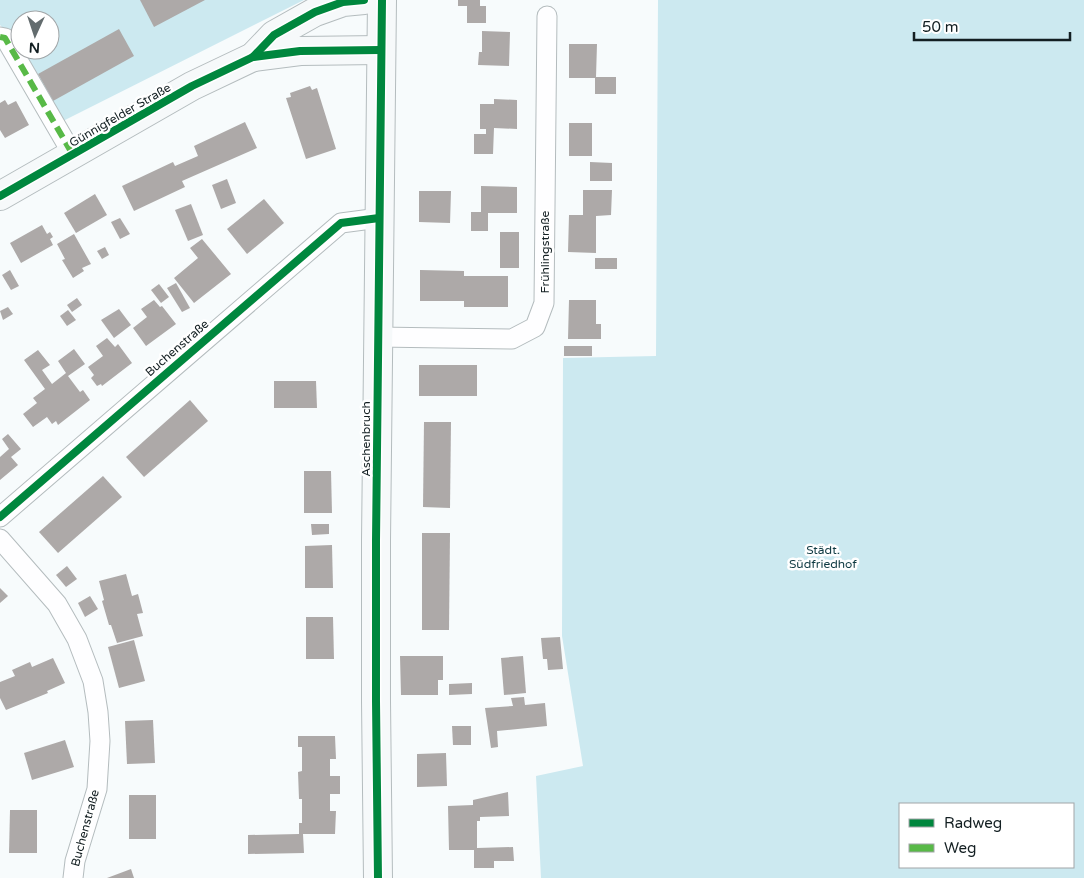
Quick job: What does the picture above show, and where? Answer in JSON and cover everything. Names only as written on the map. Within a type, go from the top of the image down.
[{"type":"street","name":"Günnigfelder Straße","points":[[252,57],[274,35],[315,12],[343,2],[364,0]]},
{"type":"street","name":"Aschenbruch","points":[[378,878],[376,701],[380,50],[382,0]]},
{"type":"street","name":"Frühlingstraße","points":[[378,337],[512,339],[535,327],[544,303],[546,16]]},
{"type":"street","name":"Günnigfelder Straße","points":[[0,37],[6,38],[73,155]]},
{"type":"street","name":"Günnigfelder Straße","points":[[0,196],[192,86],[252,57],[300,51],[380,50]]},
{"type":"street","name":"Buchenstraße","points":[[0,517],[341,222],[379,218]]},
{"type":"street","name":"Buchenstraße","points":[[0,539],[57,604],[77,639],[93,680],[100,741],[97,789],[74,861],[73,878]]},
{"type":"green space","points":[[0,0],[304,0],[59,123],[25,60],[60,60],[60,10],[10,10],[10,36],[0,25]]},
{"type":"green space","name":"Städt. Südfriedhof","points":[[658,0],[1084,0],[1084,878],[541,878],[536,776],[583,766],[562,636],[563,358],[656,356]]},
{"type":"building","points":[[140,0],[205,0],[154,27]]},
{"type":"building","points":[[458,0],[480,0],[480,6],[486,6],[486,23],[467,23],[467,6],[458,6]]},
{"type":"building","points":[[119,29],[134,56],[53,101],[38,74]]},
{"type":"building","points":[[482,31],[510,32],[509,66],[478,65],[479,52],[482,52]]},
{"type":"building","points":[[569,44],[597,44],[596,77],[616,77],[616,94],[595,94],[595,78],[569,78]]},
{"type":"building","points":[[310,86],[312,90],[317,88],[336,149],[306,159],[286,98],[291,97],[290,93]]},
{"type":"building","points":[[494,99],[517,100],[517,129],[494,128],[493,154],[474,154],[474,134],[486,134],[486,129],[480,129],[480,104],[494,104]]},
{"type":"building","points":[[5,100],[8,105],[16,101],[29,125],[5,138],[0,130],[0,103]]},
{"type":"building","points":[[245,122],[257,148],[182,181],[185,187],[134,211],[122,186],[173,162],[175,166],[198,156],[194,146]]},
{"type":"building","points":[[569,123],[592,123],[592,156],[569,156]]},
{"type":"building","points":[[590,162],[612,163],[612,181],[590,181]]},
{"type":"building","points":[[227,179],[236,203],[221,209],[212,185]]},
{"type":"building","points":[[481,186],[517,187],[517,213],[488,213],[488,231],[471,231],[471,212],[481,212]]},
{"type":"building","points":[[583,190],[612,190],[611,215],[596,216],[596,253],[568,252],[569,215],[583,215]]},
{"type":"building","points":[[419,191],[451,191],[450,223],[419,222]]},
{"type":"building","points":[[95,194],[107,215],[76,233],[64,213]]},
{"type":"building","points":[[264,199],[284,223],[247,254],[227,229]]},
{"type":"building","points":[[191,204],[203,235],[188,241],[175,210]]},
{"type":"building","points":[[120,218],[130,234],[120,239],[111,222]]},
{"type":"building","points":[[42,225],[47,234],[50,232],[53,237],[50,239],[53,245],[21,263],[10,243]]},
{"type":"building","points":[[500,232],[519,232],[519,268],[500,268]]},
{"type":"building","points":[[74,234],[91,264],[82,268],[84,271],[73,278],[62,260],[65,259],[57,244]]},
{"type":"building","points":[[202,239],[231,274],[194,303],[174,278],[198,258],[190,248]]},
{"type":"building","points":[[105,247],[109,255],[102,259],[97,251]]},
{"type":"building","points":[[595,258],[617,258],[617,269],[595,269]]},
{"type":"building","points":[[10,270],[19,286],[11,290],[2,275]]},
{"type":"building","points":[[420,270],[464,271],[464,276],[508,276],[508,307],[464,307],[464,301],[420,301]]},
{"type":"building","points":[[176,283],[190,308],[182,312],[167,288]]},
{"type":"building","points":[[159,284],[169,297],[161,303],[151,290]]},
{"type":"building","points":[[77,298],[82,305],[72,312],[67,305]]},
{"type":"building","points":[[154,300],[160,307],[162,306],[176,324],[146,346],[133,328],[147,317],[141,309]]},
{"type":"building","points":[[569,300],[596,300],[596,324],[601,324],[601,339],[568,339]]},
{"type":"building","points":[[8,307],[13,314],[3,320],[0,311]]},
{"type":"building","points":[[119,309],[131,325],[114,338],[101,320]]},
{"type":"building","points":[[68,310],[76,320],[67,326],[60,316]]},
{"type":"building","points":[[107,338],[115,347],[118,344],[132,363],[102,386],[101,384],[97,386],[91,378],[94,375],[88,367],[103,356],[96,346]]},
{"type":"building","points":[[564,346],[592,346],[592,356],[564,356]]},
{"type":"building","points":[[74,349],[85,364],[68,376],[80,392],[83,390],[90,400],[58,425],[56,421],[52,424],[47,417],[33,427],[23,414],[37,403],[33,398],[45,389],[24,360],[38,350],[50,365],[42,370],[52,384],[66,373],[58,361]]},
{"type":"building","points":[[419,365],[477,365],[477,396],[419,396]]},
{"type":"building","points":[[274,381],[316,381],[317,408],[274,408]]},
{"type":"building","points":[[190,400],[208,421],[144,477],[126,457]]},
{"type":"building","points":[[424,422],[451,422],[450,508],[423,507]]},
{"type":"building","points":[[8,434],[21,449],[11,457],[18,465],[0,480],[0,457],[9,449],[2,439]]},
{"type":"building","points":[[304,471],[331,471],[332,513],[304,513]]},
{"type":"building","points":[[103,476],[122,497],[58,553],[39,532]]},
{"type":"building","points":[[311,524],[329,524],[329,534],[312,535]]},
{"type":"building","points":[[422,533],[450,533],[449,630],[422,630]]},
{"type":"building","points":[[332,545],[333,588],[305,588],[305,546]]},
{"type":"building","points":[[67,566],[77,579],[66,587],[56,575]]},
{"type":"building","points":[[126,574],[132,596],[138,594],[143,613],[137,614],[143,636],[117,643],[102,601],[104,600],[99,581]]},
{"type":"building","points":[[0,588],[8,596],[0,603]]},
{"type":"building","points":[[90,596],[98,609],[85,617],[78,603]]},
{"type":"building","points":[[306,617],[333,617],[334,659],[306,659]]},
{"type":"building","points":[[560,637],[563,669],[548,670],[547,659],[543,659],[541,638]]},
{"type":"building","points":[[134,640],[145,681],[119,688],[108,647]]},
{"type":"building","points":[[400,656],[443,656],[443,680],[438,680],[438,695],[401,695]]},
{"type":"building","points":[[523,656],[526,693],[504,695],[501,658]]},
{"type":"building","points":[[53,658],[65,683],[47,691],[48,693],[6,710],[0,698],[0,682],[15,676],[12,670],[30,662],[32,667]]},
{"type":"building","points":[[472,683],[472,694],[449,695],[449,684]]},
{"type":"building","points":[[524,697],[525,705],[545,703],[547,726],[497,731],[498,747],[491,748],[485,708],[513,706],[511,698]]},
{"type":"building","points":[[153,720],[155,763],[127,764],[125,721]]},
{"type":"building","points":[[452,726],[471,726],[471,745],[453,745]]},
{"type":"building","points":[[298,736],[335,736],[336,759],[330,759],[330,776],[340,776],[340,794],[330,794],[330,811],[336,811],[335,834],[303,834],[304,853],[248,854],[248,835],[299,834],[299,823],[302,823],[302,799],[299,799],[298,772],[302,771],[302,747],[298,747]]},
{"type":"building","points":[[65,740],[74,767],[32,780],[24,753]]},
{"type":"building","points":[[446,753],[447,786],[417,787],[417,754]]},
{"type":"building","points":[[508,792],[509,816],[480,817],[480,821],[477,821],[477,848],[513,847],[514,861],[494,861],[494,868],[474,868],[474,850],[449,850],[448,806],[473,805],[473,800]]},
{"type":"building","points":[[129,795],[156,795],[156,839],[129,839]]},
{"type":"building","points":[[10,810],[37,810],[37,853],[9,853]]},
{"type":"building","points":[[131,869],[134,878],[107,878]]},
{"type":"marked path","points":[[0,37],[5,38],[73,155]]},
{"type":"cycle path","points":[[0,196],[192,86],[253,57],[274,35],[315,12],[343,2],[364,0]]},
{"type":"cycle path","points":[[378,878],[376,541],[382,0]]},
{"type":"cycle path","points":[[253,57],[300,51],[380,50]]},
{"type":"cycle path","points":[[0,517],[341,223],[379,218]]}]
